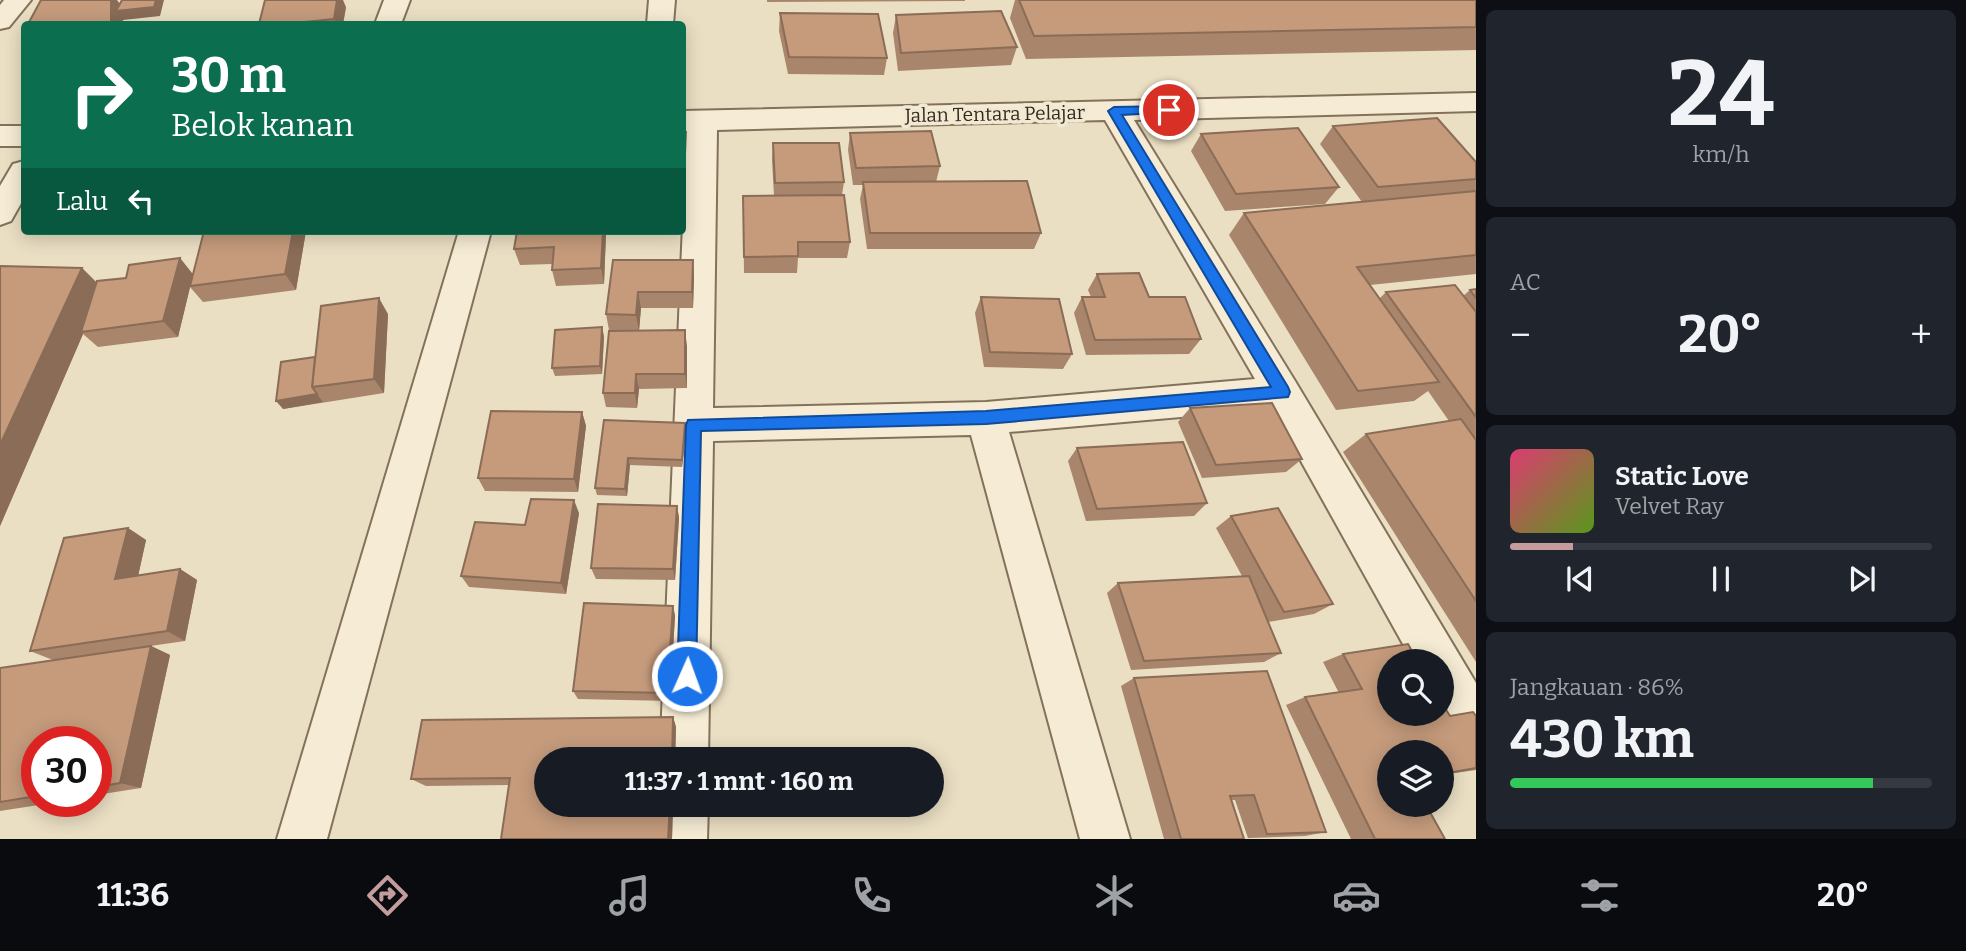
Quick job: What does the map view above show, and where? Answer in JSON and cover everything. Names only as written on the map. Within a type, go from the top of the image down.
[{"type":"street","points":[[0,21],[18,0]]},
{"type":"street","points":[[389,21],[397,0]]},
{"type":"street","points":[[660,21],[662,0]]},
{"type":"street","name":"Jalan Tentara Pelajar","points":[[692,121],[1476,102]]},
{"type":"street","points":[[1114,111],[1282,392],[1430,649]]},
{"type":"street","points":[[684,747],[694,425],[692,121]]},
{"type":"street","points":[[0,136],[21,136]]},
{"type":"street","points":[[0,213],[21,177]]},
{"type":"street","points":[[302,839],[474,235]]},
{"type":"street","points":[[694,425],[986,418],[1282,392]]},
{"type":"street","points":[[986,418],[1105,839]]},
{"type":"street","points":[[1454,690],[1476,728]]},
{"type":"street","points":[[682,839],[683,817]]},
{"type":"building","points":[[41,0],[111,0],[111,21],[30,21]]},
{"type":"building","points":[[122,0],[156,0],[154,7],[116,11]]},
{"type":"building","points":[[265,0],[337,0],[334,19],[260,21]]},
{"type":"building","points":[[1019,0],[1476,0],[1476,27],[1034,36]]},
{"type":"building","points":[[1001,11],[1017,47],[901,53],[896,15]]},
{"type":"building","points":[[780,13],[878,14],[887,58],[789,57]]},
{"type":"building","points":[[1437,118],[1476,162],[1476,179],[1378,187],[1333,126]]},
{"type":"building","points":[[1298,128],[1339,187],[1236,194],[1201,134]]},
{"type":"building","points":[[931,131],[940,166],[856,168],[850,133]]},
{"type":"building","points":[[773,143],[839,143],[844,182],[775,183]]},
{"type":"building","points":[[1027,181],[1041,233],[870,233],[863,182]]},
{"type":"building","points":[[1476,191],[1476,255],[1357,267],[1439,382],[1358,391],[1244,213]]},
{"type":"building","points":[[844,195],[850,242],[798,242],[798,256],[744,257],[743,196]]},
{"type":"building","points":[[203,235],[292,235],[285,274],[190,286]]},
{"type":"building","points":[[516,235],[603,235],[601,268],[552,270],[554,247],[514,249]]},
{"type":"building","points":[[180,258],[163,321],[81,332],[97,281],[126,278],[129,265]]},
{"type":"building","points":[[613,260],[693,260],[692,292],[638,292],[636,315],[606,314]]},
{"type":"building","points":[[0,266],[82,268],[0,445]]},
{"type":"building","points":[[1139,273],[1149,297],[1185,297],[1201,339],[1095,340],[1082,297],[1105,297],[1097,274]]},
{"type":"building","points":[[1455,285],[1476,312],[1476,417],[1386,292]]},
{"type":"building","points":[[981,297],[1059,299],[1072,354],[990,352]]},
{"type":"building","points":[[379,298],[374,379],[312,387],[321,306]]},
{"type":"building","points":[[602,327],[600,366],[552,368],[555,330]]},
{"type":"building","points":[[685,330],[685,374],[636,374],[635,393],[603,393],[609,331]]},
{"type":"building","points":[[315,357],[312,387],[317,394],[276,401],[281,362]]},
{"type":"building","points":[[1272,403],[1302,459],[1216,465],[1190,408]]},
{"type":"building","points":[[491,411],[582,412],[574,479],[478,478]]},
{"type":"building","points":[[1461,419],[1476,440],[1476,601],[1366,434]]},
{"type":"building","points":[[604,420],[685,423],[682,460],[628,458],[625,489],[595,488]]},
{"type":"building","points":[[1183,442],[1207,503],[1097,509],[1077,448]]},
{"type":"building","points":[[531,499],[574,500],[561,583],[461,576],[475,522],[525,525]]},
{"type":"building","points":[[598,504],[677,506],[673,569],[591,568]]},
{"type":"building","points":[[1278,508],[1333,604],[1284,612],[1231,516]]},
{"type":"building","points":[[128,528],[115,579],[180,569],[167,631],[30,651],[64,538]]},
{"type":"building","points":[[1249,576],[1281,653],[1144,661],[1118,583]]},
{"type":"building","points":[[584,603],[673,606],[667,693],[573,691]]},
{"type":"building","points":[[1408,644],[1411,649],[1377,649],[1377,726],[1454,726],[1454,715],[1473,712],[1476,716],[1476,768],[1454,772],[1454,740],[1377,740],[1377,817],[1433,817],[1445,839],[1375,839],[1305,697],[1362,689],[1343,654]]},
{"type":"building","points":[[151,646],[120,783],[112,784],[112,726],[21,726],[21,799],[0,802],[0,668]]},
{"type":"building","points":[[1267,671],[1326,832],[1267,834],[1254,795],[1230,796],[1244,839],[1181,839],[1134,678]]},
{"type":"building","points":[[673,717],[672,747],[534,747],[534,817],[669,817],[668,839],[501,839],[510,778],[411,779],[422,720]]},
{"type":"route","points":[[687,676],[694,425],[986,418],[1282,392],[1114,111],[1169,110]]}]
